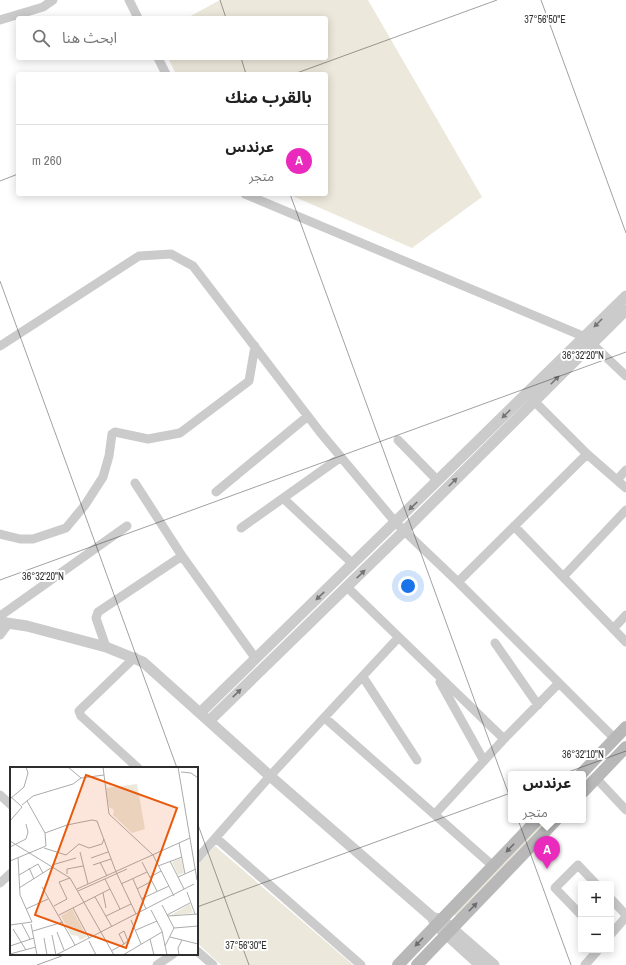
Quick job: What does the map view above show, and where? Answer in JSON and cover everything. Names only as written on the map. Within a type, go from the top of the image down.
[{"type":"main road","points":[[584,771],[626,727]]},
{"type":"main road","points":[[586,789],[626,747]]},
{"type":"main road","points":[[398,965],[436,921],[493,866],[534,823]]},
{"type":"main road","points":[[417,965],[553,823]]},
{"type":"street","points":[[0,20],[43,7],[53,0]]},
{"type":"street","points":[[129,0],[137,16]]},
{"type":"street","points":[[159,60],[165,72]]},
{"type":"street","points":[[250,196],[588,340],[626,376]]},
{"type":"street","points":[[0,346],[139,256],[171,254],[193,266],[308,416],[396,523],[458,582],[614,739]]},
{"type":"street","points":[[209,721],[405,530],[534,401],[626,296]]},
{"type":"street","points":[[200,713],[438,481],[588,340],[626,310]]},
{"type":"street","points":[[0,534],[20,539],[33,539],[66,528],[85,505],[103,477],[109,456],[112,434],[115,432],[123,432],[148,439],[180,433],[249,381],[255,346]]},
{"type":"street","points":[[534,401],[587,454],[626,488]]},
{"type":"street","points":[[216,492],[308,416]]},
{"type":"street","points":[[398,440],[438,481]]},
{"type":"street","points":[[458,582],[587,454]]},
{"type":"street","points":[[241,528],[341,457]]},
{"type":"street","points":[[617,480],[626,470]]},
{"type":"street","points":[[135,483],[182,556],[256,659]]},
{"type":"street","points":[[283,498],[354,564]]},
{"type":"street","points":[[563,577],[626,510]]},
{"type":"street","points":[[0,616],[127,526]]},
{"type":"street","points":[[514,526],[626,642]]},
{"type":"street","points":[[106,647],[96,618],[98,612],[182,556]]},
{"type":"street","points":[[347,587],[504,739]]},
{"type":"street","points":[[613,629],[626,615]]},
{"type":"street","points":[[0,635],[5,622],[106,647],[135,657],[143,662],[270,776],[436,921],[494,965]]},
{"type":"street","points":[[198,858],[270,776],[326,718],[398,638]]},
{"type":"street","points":[[495,643],[538,704]]},
{"type":"street","points":[[135,657],[79,711],[81,716],[137,767]]},
{"type":"street","points":[[436,674],[484,761]]},
{"type":"street","points":[[363,677],[417,760]]},
{"type":"street","points":[[435,814],[504,739],[559,683]]},
{"type":"street","points":[[326,718],[493,866]]},
{"type":"street","points":[[596,778],[626,810]]},
{"type":"street","points":[[0,795],[10,804]]},
{"type":"street","points":[[216,838],[361,965]]},
{"type":"street","points":[[578,912],[555,888],[578,865],[593,881]]},
{"type":"street","points":[[0,883],[10,874]]},
{"type":"street","points":[[614,902],[626,916],[614,930]]},
{"type":"street","points":[[449,932],[480,965]]},
{"type":"street","points":[[198,952],[213,965]]},
{"type":"street","points":[[585,965],[595,953]]},
{"type":"street","points":[[157,965],[172,955]]},
{"type":"shaded area","points":[[220,0],[368,0],[482,197],[412,248],[293,196],[328,196],[328,72],[175,72],[169,60],[328,60],[328,16],[191,16]]},
{"type":"shaded area","points":[[539,823],[544,823],[457,917],[453,913]]},
{"type":"shaded area","points":[[215,846],[353,965],[221,965],[198,944],[198,865]]},
{"type":"place","name":"عرندس","points":[[547,869]]}]
